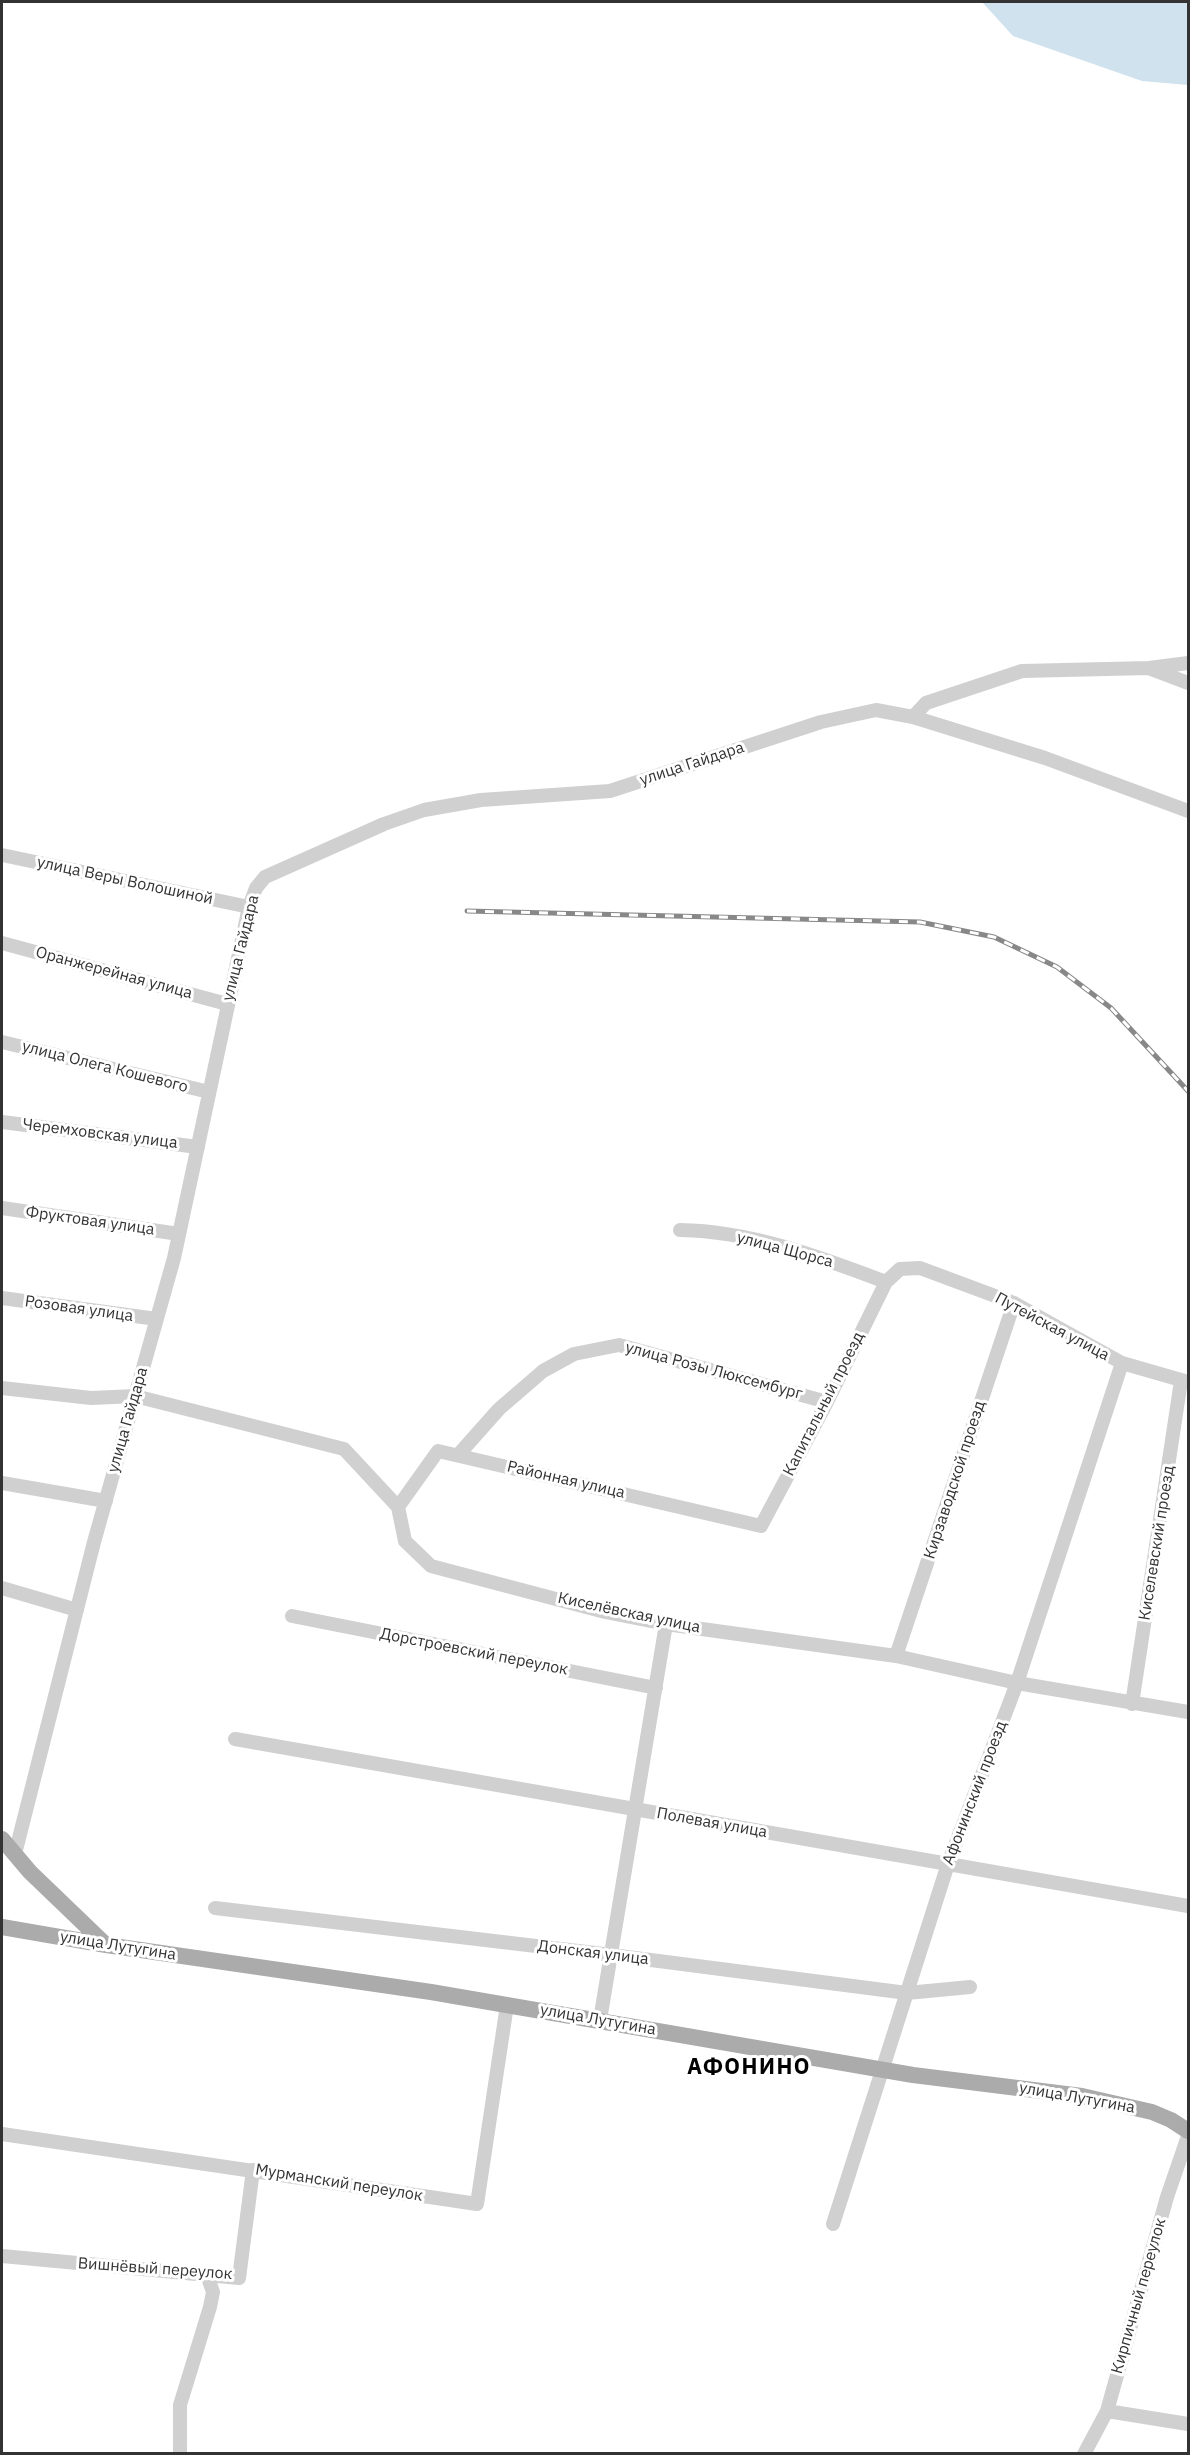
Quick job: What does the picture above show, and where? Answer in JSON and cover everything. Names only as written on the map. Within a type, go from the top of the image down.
[{"type":"main road","points":[[2,1839],[30,1872],[106,1945]]},
{"type":"main road","name":"улица Лутугина","points":[[2,1927],[106,1945],[600,2020],[914,2075],[1082,2096],[1152,2112],[1172,2120],[1188,2131]]},
{"type":"street","points":[[913,717],[926,703],[1022,670],[1149,668],[1188,663]]},
{"type":"street","points":[[1149,668],[1188,683]]},
{"type":"street","name":"улица Гайдара","points":[[15,1854],[77,1610],[179,1234],[249,907],[256,888],[265,877],[384,824],[424,810],[482,800],[610,791],[831,720],[876,710],[913,717],[1045,758],[1188,811]]},
{"type":"street","name":"улица Веры Волошиной","points":[[2,855],[249,907]]},
{"type":"street","name":"Оранжерейная улица","points":[[2,943],[227,1004]]},
{"type":"street","name":"улица Олега Кошевого","points":[[2,1042],[209,1092]]},
{"type":"street","name":"Черемховская улица","points":[[2,1122],[198,1147]]},
{"type":"street","name":"Фруктовая улица","points":[[2,1208],[179,1234]]},
{"type":"street","name":"улица Щорса","points":[[680,1230],[746,1238],[817,1256],[886,1282]]},
{"type":"street","name":"Путейская улица","points":[[886,1282],[900,1269],[920,1268],[1014,1303],[1122,1363],[1185,1382]]},
{"type":"street","name":"Капитальный проезд","points":[[761,1526],[827,1402],[886,1282]]},
{"type":"street","name":"Розовая улица","points":[[2,1298],[157,1319]]},
{"type":"street","name":"Кирзаводской проезд","points":[[896,1656],[1014,1303]]},
{"type":"street","name":"улица Розы Люксембург","points":[[459,1454],[499,1409],[543,1371],[574,1354],[619,1345],[827,1402]]},
{"type":"street","name":"Афонинский проезд","points":[[833,2224],[948,1864],[1017,1683],[1122,1363]]},
{"type":"street","name":"Киселевский проезд","points":[[1132,1704],[1185,1382]]},
{"type":"street","points":[[2,1388],[91,1398],[135,1396],[344,1449],[398,1507]]},
{"type":"street","name":"Районная улица","points":[[398,1507],[438,1451],[459,1454],[761,1526]]},
{"type":"street","points":[[2,1483],[106,1501]]},
{"type":"street","name":"Киселёвская улица","points":[[398,1507],[405,1540],[431,1566],[605,1611],[666,1624],[896,1656],[1017,1683],[1188,1712]]},
{"type":"street","points":[[2,1588],[77,1610]]},
{"type":"street","name":"Дорстроевский переулок","points":[[292,1616],[656,1688]]},
{"type":"street","points":[[600,2020],[666,1624]]},
{"type":"street","name":"Полевая улица","points":[[235,1739],[1188,1906]]},
{"type":"street","name":"Донская улица","points":[[215,1908],[612,1955],[907,1994],[970,1987]]},
{"type":"street","name":"Мурманский переулок","points":[[2,2134],[477,2204],[507,2005]]},
{"type":"street","name":"Кирпичный переулок","points":[[1084,2454],[1107,2411],[1167,2197],[1188,2136]]},
{"type":"street","name":"Вишнёвый переулок","points":[[2,2256],[239,2278],[253,2170]]},
{"type":"street","points":[[180,2454],[180,2405],[213,2292],[207,2275]]},
{"type":"street","points":[[1107,2411],[1188,2424]]},
{"type":"water","points":[[982,2],[1188,2],[1188,85],[1142,81],[1013,36]]},
{"type":"railway","points":[[467,911],[920,922],[994,937],[1057,967],[1111,1008],[1188,1091]]},
{"type":"district","name":"АФОНИНО","points":[[749,2068]]}]
